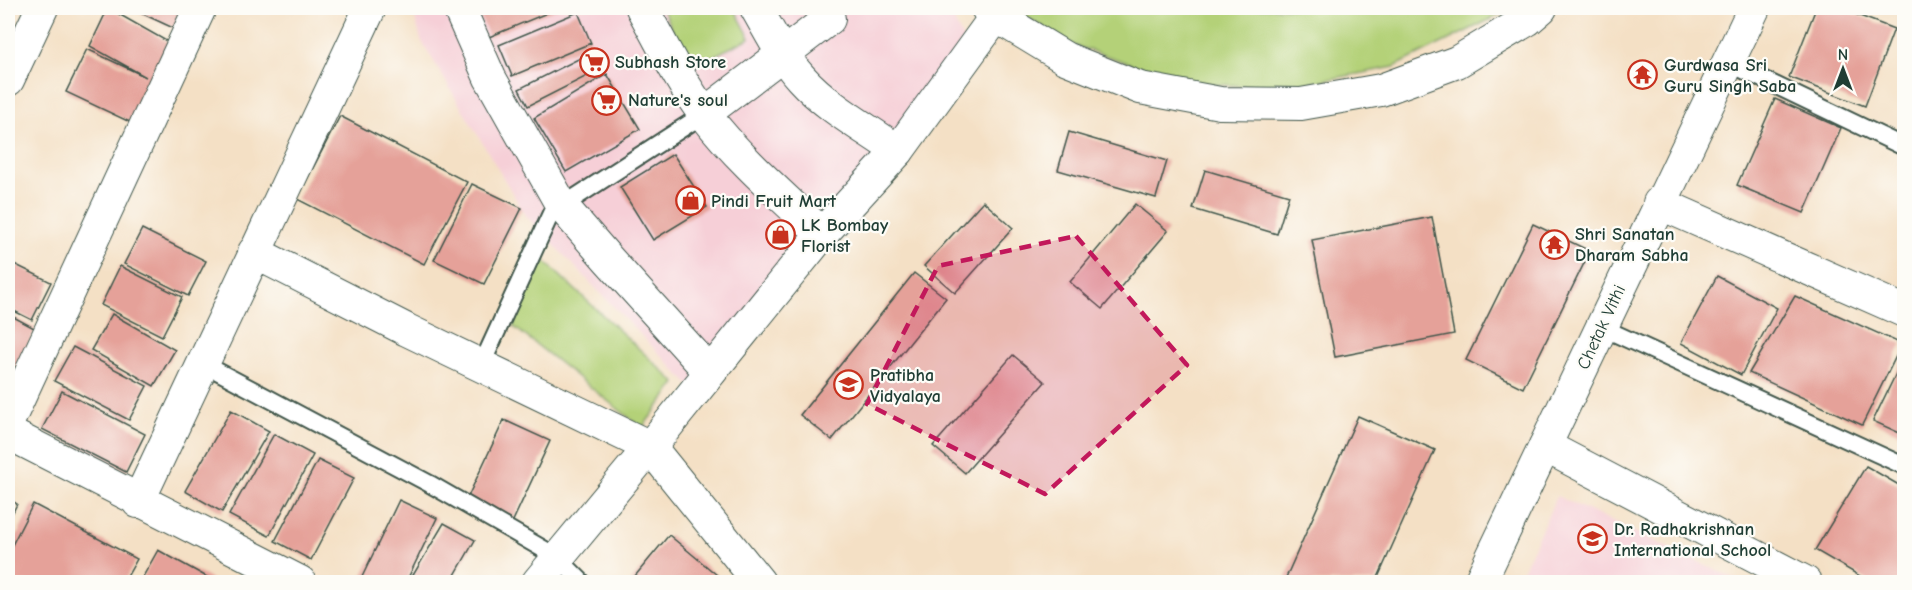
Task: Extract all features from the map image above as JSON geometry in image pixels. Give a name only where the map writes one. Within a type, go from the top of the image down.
[{"type":"street","points":[[8,80],[42,8]]},
{"type":"street","points":[[8,422],[200,8]]},
{"type":"street","points":[[138,502],[370,8]]},
{"type":"street","points":[[459,8],[490,78],[560,202],[710,372]]},
{"type":"street","points":[[642,8],[684,84],[704,114],[731,147],[822,234]]},
{"type":"street","points":[[756,8],[783,55],[802,79],[826,100],[898,151]]},
{"type":"street","points":[[537,582],[650,447],[822,234],[898,151],[992,12],[1065,58],[1140,88],[1220,103],[1301,104],[1381,90],[1457,62],[1527,20],[1541,8]]},
{"type":"street","name":"Chetak Vithi","points":[[1480,582],[1754,8]]},
{"type":"street","points":[[704,114],[829,19]]},
{"type":"street","points":[[1659,203],[1905,311]]},
{"type":"street","points":[[254,252],[481,366],[650,447],[759,582]]},
{"type":"street","points":[[8,433],[138,502],[300,582]]},
{"type":"street","points":[[1545,446],[1805,582]]},
{"type":"lane","points":[[1727,62],[1905,147]]},
{"type":"lane","points":[[481,366],[560,202],[704,114]]},
{"type":"lane","points":[[1601,327],[1905,466]]},
{"type":"lane","points":[[204,364],[430,484],[557,557],[582,582]]},
{"type":"highlighted area","points":[[1076,236],[1187,365],[1045,494],[867,404],[938,266]]},
{"type":"shaded area","points":[[412,8],[948,8],[971,56],[695,391],[526,216],[421,40]]},
{"type":"shaded area","name":"Dr. Radhakrishnan International School","points":[[1557,496],[1742,582],[1517,582]]},
{"type":"green space","points":[[662,8],[734,8],[750,38],[691,67]]},
{"type":"green space","points":[[1031,8],[1507,8],[1497,16],[1394,67],[1283,88],[1190,83],[1073,45],[1025,16]]},
{"type":"green space","points":[[542,259],[676,383],[642,428],[513,326]]},
{"type":"building","points":[[108,8],[170,43],[134,124],[66,92],[87,49],[146,77],[90,46]]},
{"type":"building","points":[[130,8],[197,8],[184,33]]},
{"type":"building","points":[[486,8],[559,8],[489,37],[478,11]]},
{"type":"building","points":[[1816,8],[1839,8],[1894,29],[1865,106],[1789,77]]},
{"type":"building","points":[[578,12],[591,43],[512,76],[499,45]]},
{"type":"building","points":[[594,51],[603,68],[528,106],[519,89]]},
{"type":"building","points":[[607,74],[640,129],[566,172],[534,118]]},
{"type":"building","points":[[1775,99],[1841,128],[1804,213],[1737,185]]},
{"type":"building","points":[[340,116],[467,182],[424,264],[297,199]]},
{"type":"building","points":[[1069,132],[1167,161],[1156,198],[1058,170]]},
{"type":"building","points":[[673,154],[707,207],[653,240],[620,187]]},
{"type":"building","points":[[1205,170],[1289,195],[1277,234],[1193,209]]},
{"type":"building","points":[[472,184],[522,208],[484,284],[434,260]]},
{"type":"building","points":[[983,201],[1013,228],[955,293],[924,266]]},
{"type":"building","points":[[1135,204],[1168,231],[1102,309],[1070,282]]},
{"type":"building","points":[[1432,217],[1454,334],[1335,357],[1312,240]]},
{"type":"building","points":[[1533,224],[1590,251],[1523,388],[1466,360]]},
{"type":"building","points":[[142,229],[206,261],[188,296],[124,264]]},
{"type":"building","points":[[8,261],[51,282],[32,320],[8,308]]},
{"type":"building","points":[[120,266],[182,297],[162,336],[101,305]]},
{"type":"building","points":[[914,273],[946,298],[832,440],[800,415]]},
{"type":"building","points":[[1717,276],[1777,308],[1741,375],[1681,343]]},
{"type":"building","points":[[1795,296],[1902,344],[1862,425],[1749,373]]},
{"type":"building","points":[[8,314],[36,329],[16,369],[8,364]]},
{"type":"building","points":[[112,314],[175,350],[154,386],[91,350]]},
{"type":"building","points":[[73,347],[147,386],[129,420],[54,381]]},
{"type":"building","points":[[1013,355],[1045,382],[965,473],[933,446]]},
{"type":"building","points":[[1904,357],[1904,435],[1873,421]]},
{"type":"building","points":[[62,391],[145,434],[126,472],[42,429]]},
{"type":"building","points":[[231,410],[269,431],[222,512],[185,491]]},
{"type":"building","points":[[1358,416],[1435,450],[1376,582],[1284,582]]},
{"type":"building","points":[[504,420],[550,441],[512,523],[466,501]]},
{"type":"building","points":[[274,434],[313,455],[269,536],[229,515]]},
{"type":"building","points":[[318,460],[354,478],[311,560],[275,541]]},
{"type":"building","points":[[1866,466],[1904,488],[1904,582],[1870,582],[1815,550]]},
{"type":"building","points":[[8,498],[17,504],[8,522]]},
{"type":"building","points":[[399,500],[437,518],[406,582],[368,582],[361,579]]},
{"type":"building","points":[[33,504],[137,559],[124,582],[8,582],[8,553]]},
{"type":"building","points":[[444,523],[475,540],[451,582],[409,582]]},
{"type":"building","points":[[669,535],[723,580],[721,582],[630,582]]},
{"type":"building","points":[[158,550],[216,582],[140,582]]},
{"type":"place","name":"Subhash Store","points":[[594,62]]},
{"type":"place","name":"Gurdwasa Sri Guru Singh Saba","points":[[1643,75]]},
{"type":"place","name":"Nature's soul","points":[[607,100]]},
{"type":"place","name":"Pindi Fruit Mart","points":[[690,201]]},
{"type":"place","name":"LK Bombay Florist","points":[[780,235]]},
{"type":"place","name":"Shri Sanatan Dharam Sabha","points":[[1554,244]]},
{"type":"place","name":"Pratibha Vidyalaya","points":[[849,385]]},
{"type":"place","name":"Dr. Radhakrishnan International School","points":[[1593,539]]}]
